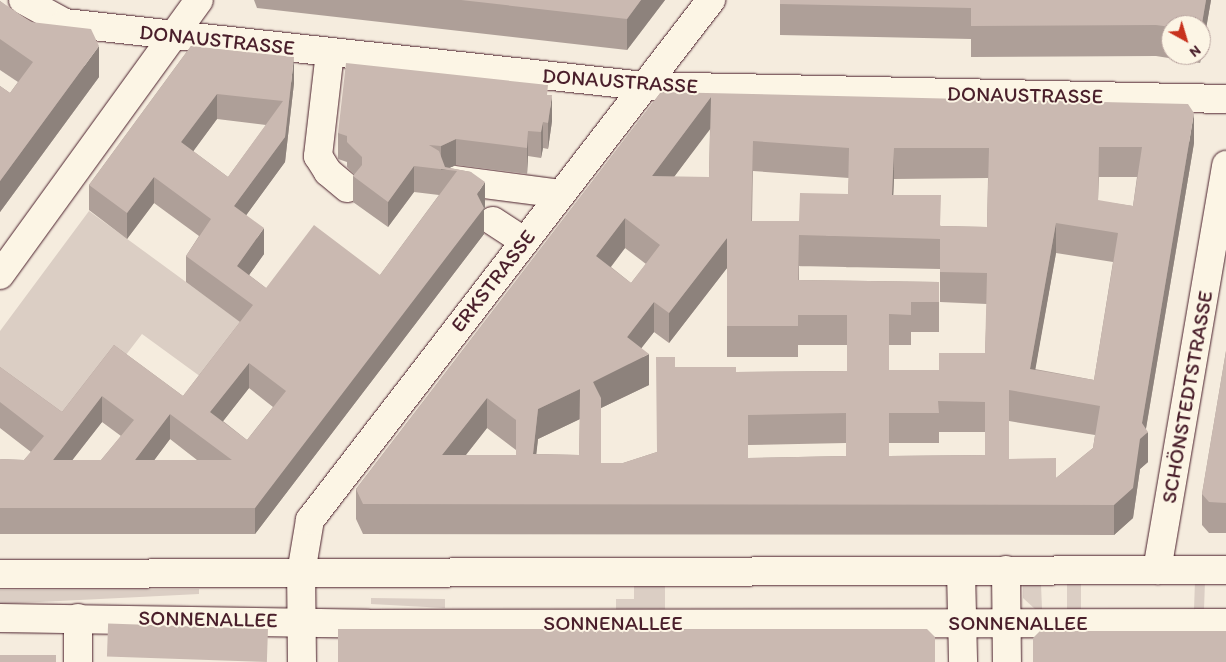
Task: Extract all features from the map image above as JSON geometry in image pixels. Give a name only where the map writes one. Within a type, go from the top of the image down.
[{"type":"street","name":"DONAUSTRASSE","points":[[23,0],[65,23],[644,86],[1226,99]]},
{"type":"street","points":[[0,274],[199,0]]},
{"type":"street","name":"ERKSTRASSE","points":[[302,662],[301,573],[310,520],[711,0]]},
{"type":"street","points":[[330,52],[318,156],[328,172],[347,188]]},
{"type":"street","name":"SCHÖNSTEDTSTRASSE","points":[[1157,570],[1226,166]]},
{"type":"street","points":[[454,180],[560,194]]},
{"type":"street","points":[[493,221],[524,241]]},
{"type":"street","points":[[961,570],[963,662]]},
{"type":"street","points":[[1006,570],[1006,662]]},
{"type":"street","name":"SONNENALLEE","points":[[0,574],[1226,570]]},
{"type":"street","name":"SONNENALLEE","points":[[0,618],[302,621],[1226,623]]},
{"type":"street","points":[[78,618],[78,662]]},
{"type":"shaded area","points":[[89,211],[253,331],[212,385],[142,334],[62,438],[0,392],[0,331]]},
{"type":"shaded area","points":[[1195,581],[1205,581],[1204,611],[1194,611]]},
{"type":"shaded area","points":[[634,582],[665,582],[665,611],[616,611],[616,599],[634,599]]},
{"type":"shaded area","points":[[1041,584],[1042,609],[1035,609],[1023,598],[1023,585]]},
{"type":"shaded area","points":[[1067,584],[1081,584],[1081,609],[1067,609]]},
{"type":"shaded area","points":[[199,589],[199,594],[0,604],[0,590]]},
{"type":"shaded area","points":[[371,598],[445,599],[445,608],[371,604]]},
{"type":"building","points":[[461,0],[641,0],[627,19]]},
{"type":"building","points":[[780,0],[1206,0],[1203,15],[1161,15],[1161,26],[971,26],[971,8],[780,4]]},
{"type":"building","points":[[0,1],[31,22],[91,29],[99,46],[0,181],[0,86],[10,93],[33,62],[0,39]]},
{"type":"building","points":[[191,46],[294,57],[285,137],[234,206],[264,228],[237,266],[266,288],[314,225],[380,275],[457,171],[414,166],[388,202],[353,176],[362,165],[362,157],[347,142],[347,136],[338,133],[346,63],[548,85],[547,95],[552,95],[548,123],[543,122],[541,132],[528,131],[527,148],[456,139],[441,146],[429,145],[439,151],[445,167],[471,172],[485,182],[477,194],[484,208],[255,508],[0,508],[0,459],[24,460],[44,436],[0,402],[0,367],[62,412],[114,345],[183,396],[253,305],[186,256],[211,219],[154,177],[127,213],[89,185]],"holes":[[[217,94],[283,101],[228,177],[181,142]],[[249,363],[286,391],[247,440],[210,412]],[[102,396],[134,420],[101,460],[53,460]],[[170,414],[232,460],[135,460]]]},
{"type":"building","points":[[661,92],[1188,104],[1194,113],[1142,423],[1148,432],[1140,439],[1133,488],[1114,505],[363,504],[356,489]],"holes":[[[711,97],[709,177],[652,176]],[[753,141],[849,148],[848,194],[800,193],[799,221],[751,221]],[[1099,147],[1142,147],[1133,206],[1098,200]],[[894,148],[989,148],[987,227],[940,226],[941,195],[892,195]],[[625,218],[660,245],[631,283],[596,256]],[[1056,223],[1118,233],[1094,380],[1030,369]],[[799,235],[940,239],[940,272],[987,273],[985,353],[939,353],[939,370],[889,370],[889,314],[911,315],[911,302],[939,302],[939,282],[798,280]],[[727,238],[727,326],[798,326],[798,315],[847,315],[847,371],[736,372],[736,367],[675,367],[675,357],[656,357],[657,452],[623,463],[601,463],[601,398],[593,382],[649,354],[627,337],[654,302],[669,313]],[[580,389],[579,455],[533,454],[538,409]],[[1009,390],[1100,406],[1093,448],[1056,478],[1056,458],[1009,459]],[[487,398],[516,420],[516,455],[442,455]],[[938,401],[985,402],[985,455],[889,456],[889,413],[939,413]],[[846,413],[846,456],[748,458],[748,415]]]},
{"type":"building","points":[[1226,351],[1226,503],[1209,502],[1202,494]]},
{"type":"building","points":[[108,623],[268,629],[267,662],[107,656]]},
{"type":"building","points":[[338,629],[927,629],[935,637],[935,662],[338,662]]},
{"type":"building","points":[[1040,631],[1226,631],[1226,662],[1033,662],[1033,638]]},
{"type":"building","points":[[0,655],[56,655],[56,662],[0,662]]}]
